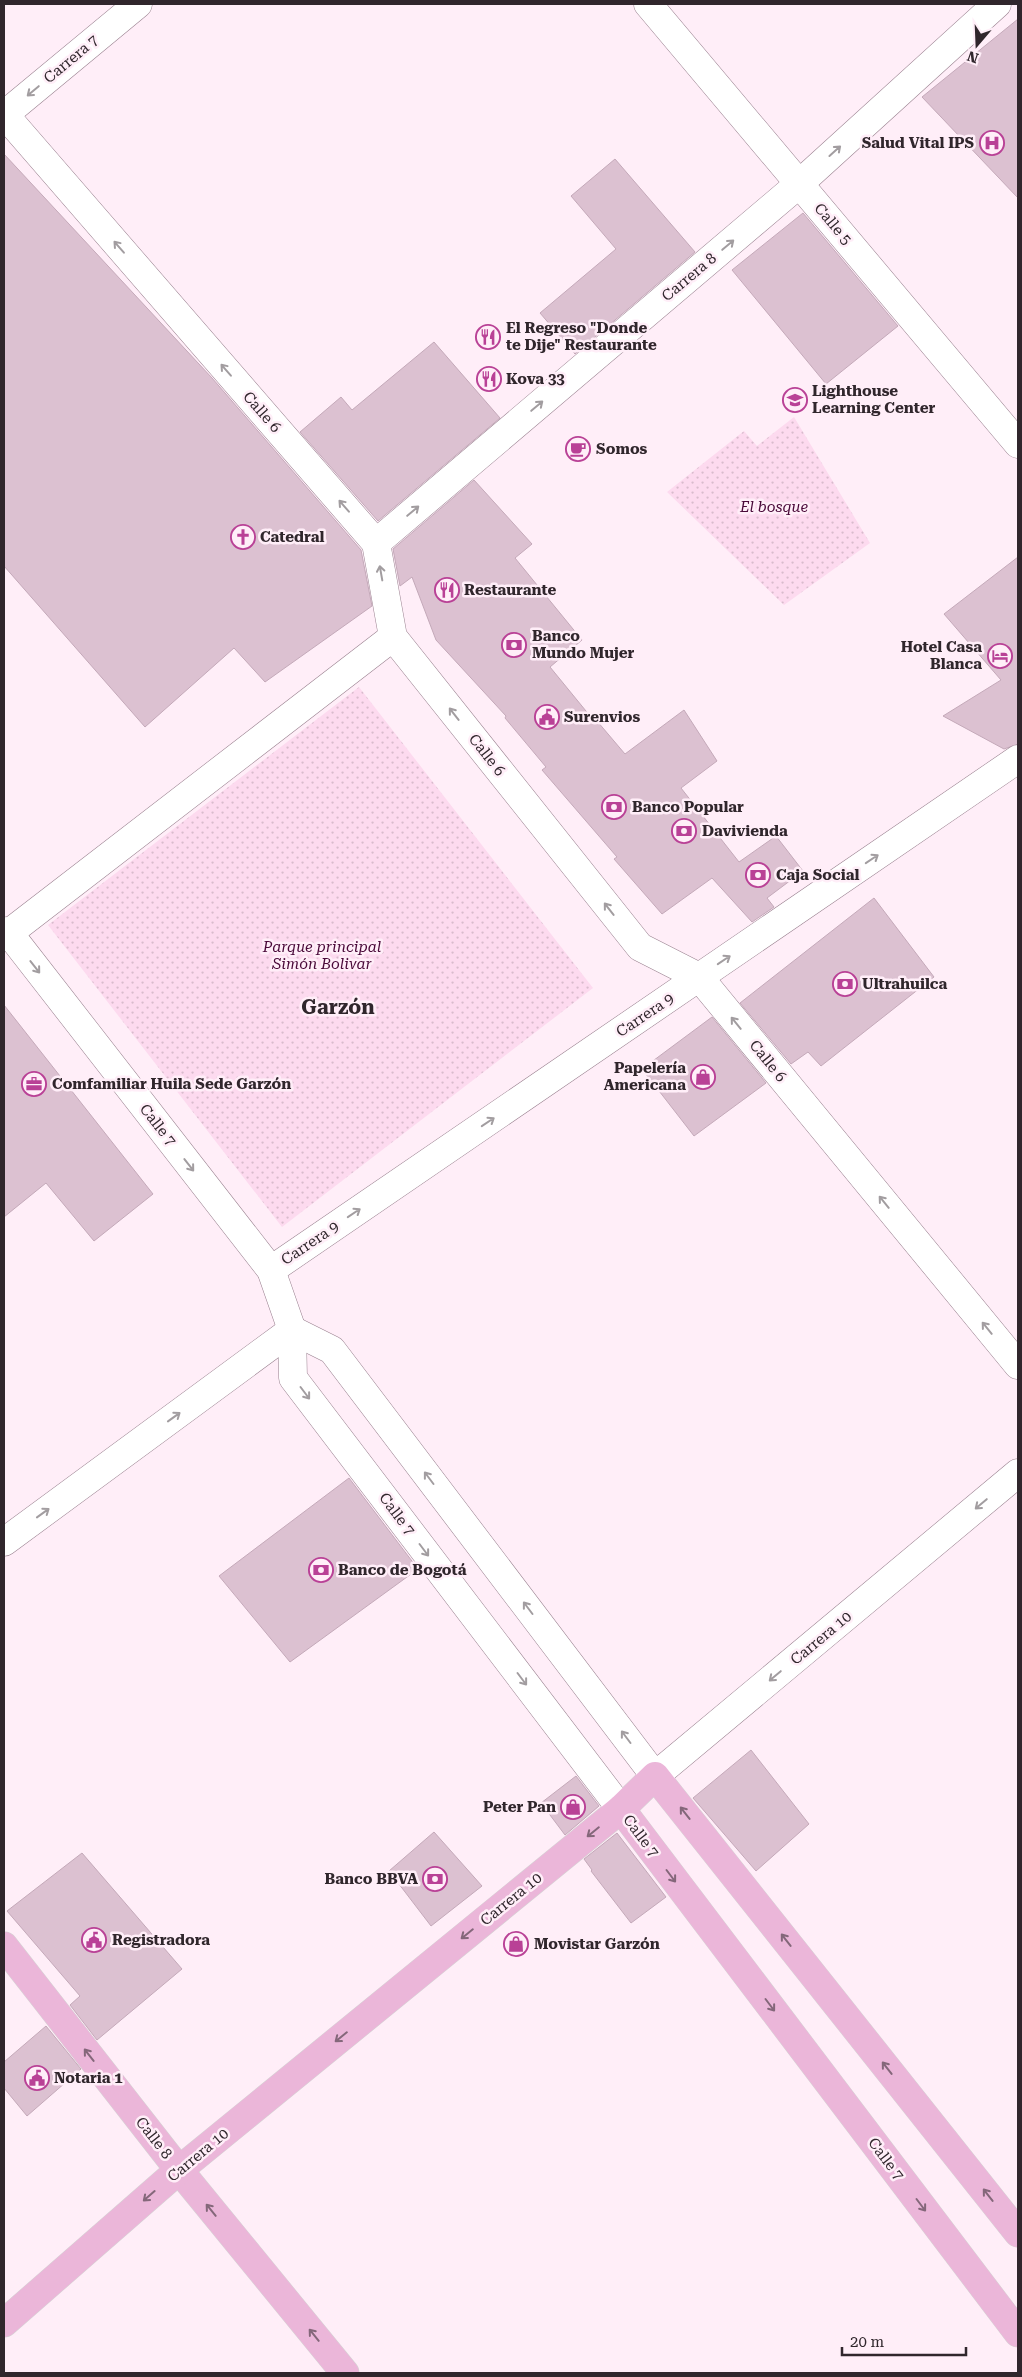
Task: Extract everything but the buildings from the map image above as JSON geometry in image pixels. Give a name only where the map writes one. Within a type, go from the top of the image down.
[{"type":"main road","name":"Carrera 10","points":[[4,2323],[179,2170],[621,1809],[655,1776]]},
{"type":"main road","points":[[655,1776],[1018,2233]]},
{"type":"main road","name":"Calle 7","points":[[621,1809],[1018,2333]]},
{"type":"main road","name":"Calle 8","points":[[4,1946],[179,2170],[345,2373]]},
{"type":"street","name":"Carrera 7","points":[[4,114],[138,4]]},
{"type":"street","name":"Calle 5","points":[[648,4],[1018,444]]},
{"type":"street","name":"Carrera 8","points":[[376,543],[799,184],[997,4]]},
{"type":"street","name":"Calle 6","points":[[4,114],[376,543],[392,637],[640,948],[699,977],[1018,1365]]},
{"type":"street","points":[[6,932],[392,637]]},
{"type":"street","name":"Carrera 9","points":[[271,1270],[1018,759]]},
{"type":"street","name":"Calle 7","points":[[6,932],[271,1270],[292,1330],[293,1378],[621,1809]]},
{"type":"street","points":[[4,1542],[292,1330],[332,1350],[655,1776]]},
{"type":"street","name":"Carrera 10","points":[[655,1776],[1018,1473]]},
{"type":"green space","name":"El bosque","points":[[794,417],[870,543],[784,605],[667,492],[744,431],[757,446]]},
{"type":"green space","name":"Parque principal Simón Bolivar","points":[[359,687],[593,988],[282,1227],[48,925]]},
{"type":"place","name":"Salud Vital IPS","points":[[992,143]]},
{"type":"place","name":"El Regreso \"Donde te Dije\" Restaurante","points":[[488,337]]},
{"type":"place","name":"Kova 33","points":[[489,379]]},
{"type":"place","name":"Lighthouse Learning Center","points":[[795,400]]},
{"type":"place","name":"Somos","points":[[578,449]]},
{"type":"place","name":"Catedral","points":[[243,537]]},
{"type":"place","name":"Restaurante","points":[[447,590]]},
{"type":"place","name":"Banco Mundo Mujer","points":[[514,645]]},
{"type":"place","name":"Hotel Casa Blanca","points":[[1000,656]]},
{"type":"place","name":"Surenvios","points":[[547,717]]},
{"type":"place","name":"Banco Popular","points":[[614,807]]},
{"type":"place","name":"Davivienda","points":[[684,831]]},
{"type":"place","name":"Caja Social","points":[[758,875]]},
{"type":"place","name":"Ultrahuilca","points":[[845,984]]},
{"type":"place","name":"Papelería Americana","points":[[703,1077]]},
{"type":"place","name":"Comfamiliar Huila Sede Garzón","points":[[34,1084]]},
{"type":"place","name":"Banco de Bogotá","points":[[321,1570]]},
{"type":"place","name":"Peter Pan","points":[[573,1807]]},
{"type":"place","name":"Banco BBVA","points":[[435,1879]]},
{"type":"place","name":"Registradora","points":[[94,1940]]},
{"type":"place","name":"Movistar Garzón","points":[[516,1944]]},
{"type":"place","name":"Notaria 1","points":[[37,2078]]},
{"type":"district","name":"Garzón","points":[[338,1007]]}]
